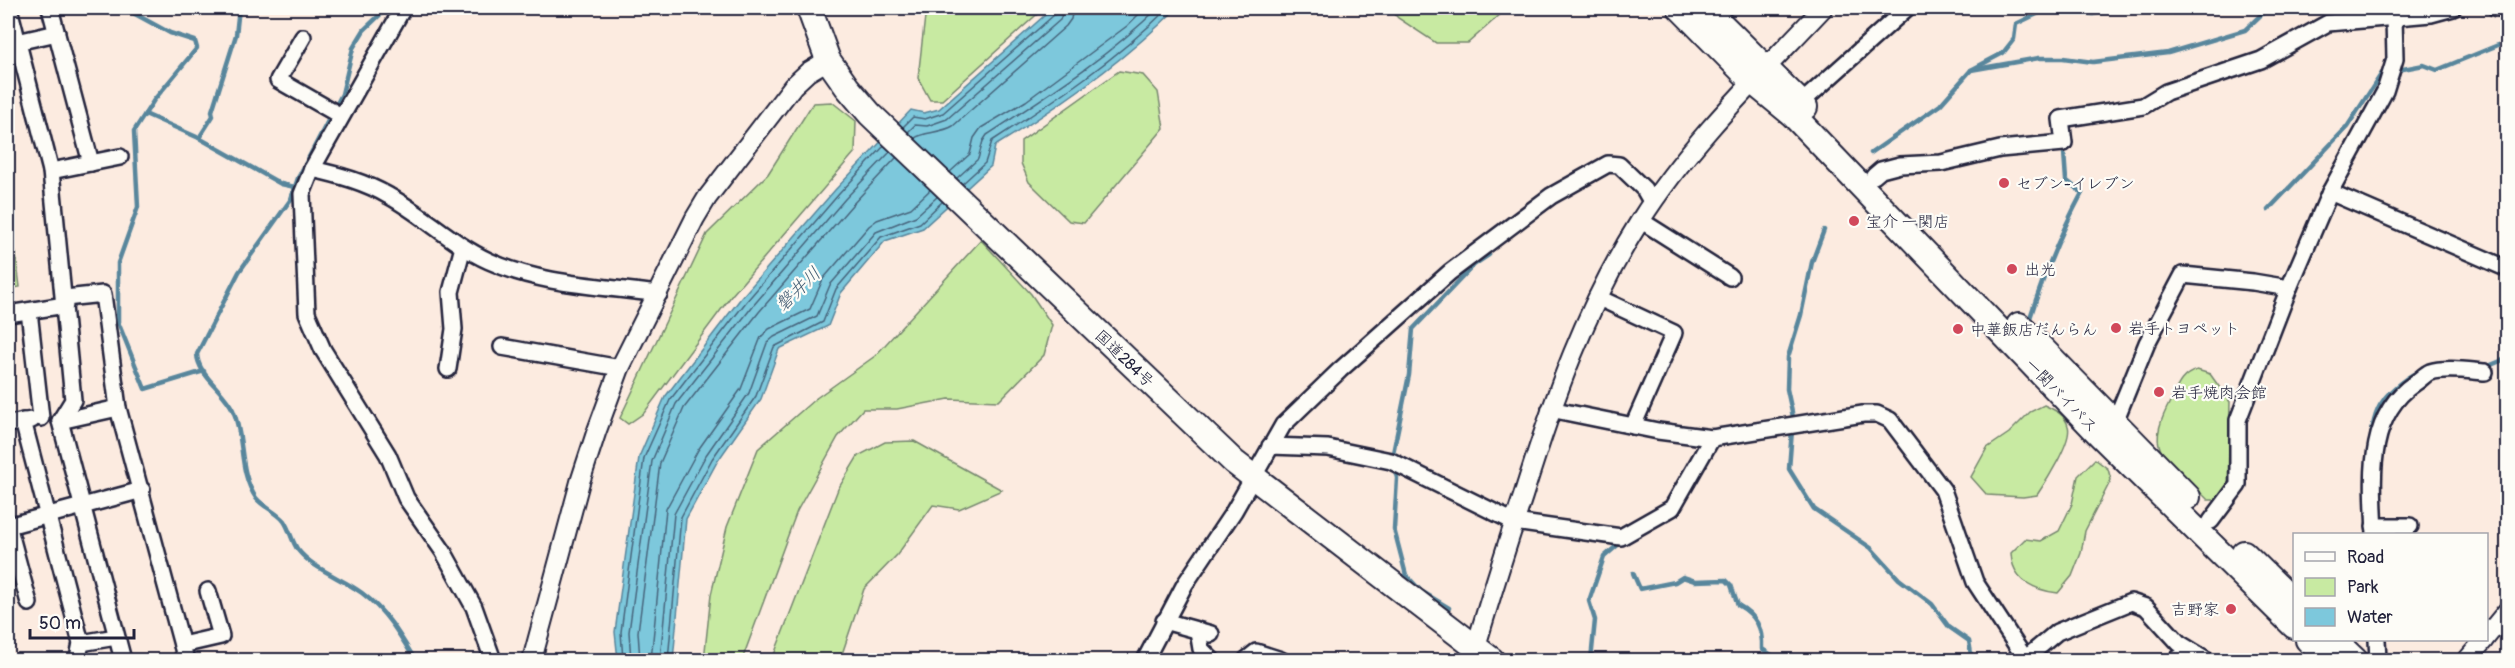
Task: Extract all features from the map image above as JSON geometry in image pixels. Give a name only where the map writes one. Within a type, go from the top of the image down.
[{"type":"highway","name":"国道284号","points":[[809,8],[828,60],[846,87],[870,114],[1234,462],[1480,656]]},
{"type":"highway","name":"一関バイパス","points":[[1680,8],[1717,32],[1760,76],[1793,115],[2100,435],[2293,624]]},
{"type":"highway","name":"一関バイパス","points":[[1705,8],[1717,32]]},
{"type":"highway","name":"一関バイパス","points":[[1760,76],[1801,103],[2211,521],[2293,600]]},
{"type":"highway","points":[[2310,641],[2330,660]]},
{"type":"highway","points":[[2336,641],[2355,660]]},
{"type":"street","points":[[9,8],[12,43],[51,171],[73,400],[62,418],[82,506],[123,660]]},
{"type":"street","points":[[50,8],[91,163]]},
{"type":"street","points":[[403,8],[312,169],[302,194],[307,313],[323,350],[388,455],[406,498],[443,551],[474,607],[493,660]]},
{"type":"street","points":[[1480,656],[1483,615],[1550,409],[1597,297],[1640,220],[1700,140],[1823,8]]},
{"type":"street","points":[[1801,103],[1906,8]]},
{"type":"street","points":[[1874,176],[1881,170],[1900,165],[1941,163],[2000,149],[2064,143],[2061,119],[2143,106],[2166,92],[2261,60],[2328,22],[2392,12],[2431,14],[2453,8]]},
{"type":"street","points":[[2496,8],[2502,8]]},
{"type":"street","points":[[2211,521],[2238,485],[2238,420],[2289,288],[2330,192],[2385,91],[2395,59],[2392,12]]},
{"type":"street","points":[[12,43],[57,33]]},
{"type":"street","points":[[303,37],[278,80],[341,116]]},
{"type":"street","points":[[532,660],[580,482],[620,368],[707,198],[793,86],[808,72],[828,60]]},
{"type":"street","points":[[51,171],[120,157]]},
{"type":"street","points":[[1145,660],[1185,584],[1234,511],[1283,425],[1340,370],[1450,272],[1551,196],[1608,164],[1619,165],[1644,189],[1652,203]]},
{"type":"street","points":[[312,169],[346,177],[390,196],[463,247],[489,261],[528,276],[659,294]]},
{"type":"street","points":[[2330,192],[2508,269]]},
{"type":"street","points":[[1640,220],[1730,277]]},
{"type":"street","points":[[448,369],[454,330],[451,292],[463,247]]},
{"type":"street","points":[[2115,424],[2147,344],[2183,275],[2289,288]]},
{"type":"street","points":[[8,314],[103,294],[118,408],[142,490],[186,660]]},
{"type":"street","points":[[1597,297],[1674,333],[1634,426]]},
{"type":"street","points":[[29,311],[41,418]]},
{"type":"street","points":[[502,347],[620,368]]},
{"type":"street","points":[[2410,526],[2374,530],[2373,476],[2381,422],[2400,393],[2430,372],[2485,372]]},
{"type":"street","points":[[8,424],[41,418],[62,418],[118,408]]},
{"type":"street","points":[[1550,409],[1634,426],[1712,438],[1863,414],[1877,414],[1890,420],[1943,490],[1976,582],[2026,659],[2057,632],[2131,602],[2146,607],[2179,643],[2207,660]]},
{"type":"street","points":[[23,421],[81,643],[80,660]]},
{"type":"street","points":[[1270,446],[1328,448],[1391,461],[1514,522],[1621,537],[1672,508],[1712,438]]},
{"type":"street","points":[[29,603],[8,525],[142,490]]},
{"type":"street","points":[[182,645],[221,636],[208,591]]},
{"type":"street","points":[[2488,634],[2508,610]]},
{"type":"street","points":[[1164,621],[1204,632],[1201,649],[1212,660]]},
{"type":"street","points":[[81,643],[116,637]]},
{"type":"street","points":[[2377,641],[2378,660]]},
{"type":"street","points":[[2467,660],[2483,641]]},
{"type":"street","points":[[2176,660],[2189,651]]},
{"type":"street","points":[[1246,660],[1256,652],[1281,660]]},
{"type":"green space","points":[[926,8],[1044,8],[942,100],[930,100],[918,78]]},
{"type":"green space","points":[[1389,8],[1505,8],[1468,43],[1436,43],[1398,18]]},
{"type":"green space","points":[[1119,71],[1143,75],[1158,92],[1164,128],[1084,223],[1069,221],[1029,182],[1021,163],[1021,141]]},
{"type":"green space","points":[[832,102],[856,121],[855,152],[732,295],[644,413],[628,424],[620,418],[707,234],[768,174],[813,103]]},
{"type":"green space","points":[[8,216],[11,216],[20,287],[8,289]]},
{"type":"green space","points":[[981,240],[1031,294],[1052,325],[1044,355],[999,401],[949,399],[897,409],[863,409],[838,437],[797,511],[742,660],[704,660],[711,595],[727,527],[758,449],[815,399],[875,356]]},
{"type":"green space","points":[[2197,370],[2210,374],[2230,402],[2228,483],[2217,500],[2208,500],[2180,474],[2166,459],[2158,439],[2164,413],[2177,387],[2185,377]]},
{"type":"green space","points":[[2044,405],[2062,415],[2068,426],[2067,441],[2063,451],[2046,481],[2037,495],[2023,497],[1987,495],[1971,477],[1987,448],[2009,433],[2030,412]]},
{"type":"green space","points":[[914,441],[1002,490],[959,509],[933,505],[897,555],[864,589],[840,660],[772,660],[838,489],[858,456],[885,442]]},
{"type":"green space","points":[[2095,459],[2108,469],[2111,480],[2085,531],[2081,553],[2072,576],[2058,593],[2033,586],[2020,577],[2015,570],[2011,553],[2025,539],[2041,541],[2059,531],[2072,504],[2078,476]]},
{"type":"water","name":"磐井川","points":[[1053,8],[1177,8],[1113,65],[995,146],[991,166],[923,228],[885,241],[841,293],[828,326],[779,349],[761,399],[717,462],[686,519],[673,660],[618,660],[615,632],[639,457],[665,397],[741,298],[835,190],[911,110],[924,113],[939,109]]},
{"type":"waterway","points":[[124,8],[170,33],[195,41],[197,48],[154,100],[134,131],[138,207],[118,263],[118,322],[145,389],[204,371]]},
{"type":"waterway","points":[[199,138],[213,116],[212,111],[236,35],[239,8]]},
{"type":"waterway","points":[[387,8],[364,30],[353,48],[342,94],[298,178],[291,199],[239,272],[197,354],[198,362],[206,376],[233,410],[237,421],[246,477],[256,498],[284,521],[296,547],[305,557],[371,600],[398,633],[415,660]]},
{"type":"waterway","points":[[1871,153],[1940,105],[1971,70],[2003,53],[2014,39],[2016,24],[2041,12],[2061,9],[2093,14],[2128,8]]},
{"type":"waterway","points":[[1971,70],[2039,58],[2093,62],[2168,53],[2245,30],[2266,10],[2302,12],[2314,8]]},
{"type":"waterway","points":[[2268,210],[2347,127],[2382,73],[2424,65],[2437,70],[2508,41]]},
{"type":"waterway","points":[[145,114],[199,138],[281,184],[295,187]]},
{"type":"waterway","points":[[2030,318],[2053,254],[2082,193],[2066,180],[2064,152]]},
{"type":"waterway","points":[[1824,230],[1812,262],[1801,315],[1788,357],[1787,389],[1793,417],[1789,469],[1814,509],[1871,548],[1899,579],[1932,604],[1949,627],[1969,641],[1972,660]]},
{"type":"waterway","points":[[1392,458],[1409,375],[1413,329],[1474,265],[1489,255]]},
{"type":"waterway","points":[[2486,367],[2508,358]]},
{"type":"waterway","points":[[2371,443],[2374,421],[2383,401],[2400,383],[2421,371]]},
{"type":"waterway","points":[[1394,466],[1397,478],[1394,529],[1406,575],[1421,591],[1449,608]]},
{"type":"waterway","points":[[1591,660],[1595,620],[1589,601],[1604,557],[1620,543]]},
{"type":"waterway","points":[[1633,573],[1640,589],[1675,582],[1683,577],[1695,581],[1726,580],[1731,585],[1738,605],[1754,618],[1760,628],[1762,649],[1779,660]]},
{"type":"place","name":"セブン-イレブン","points":[[2004,183]]},
{"type":"place","name":"宝介 一関店","points":[[1854,221]]},
{"type":"place","name":"出光","points":[[2012,269]]},
{"type":"place","name":"岩手トヨペット","points":[[2116,328]]},
{"type":"place","name":"中華飯店だんらん","points":[[1958,329]]},
{"type":"place","name":"岩手焼肉会館","points":[[2159,392]]},
{"type":"place","name":"吉野家","points":[[2231,609]]}]
